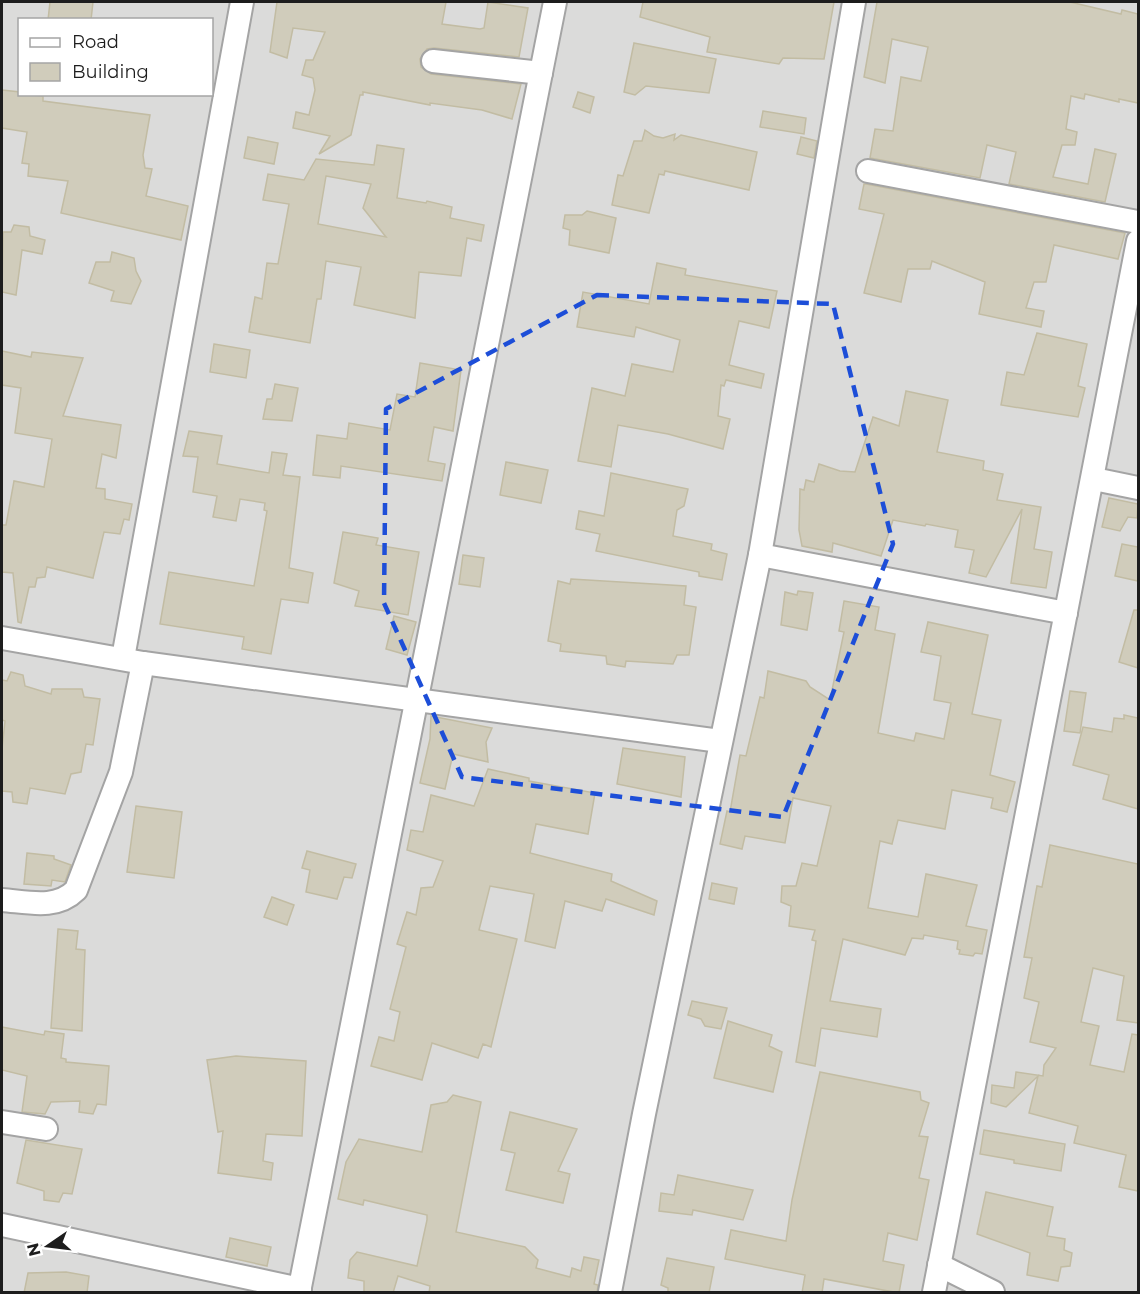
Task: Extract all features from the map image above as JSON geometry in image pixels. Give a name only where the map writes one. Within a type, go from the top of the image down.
[{"type":"street","points":[[2,900],[51,904],[66,900],[76,890],[121,772],[133,660],[242,2]]},
{"type":"street","points":[[2,1225],[299,1291],[555,2]]},
{"type":"street","points":[[610,1293],[720,741],[760,555],[854,2]]},
{"type":"street","points":[[433,61],[541,73]]},
{"type":"street","points":[[868,171],[1138,222]]},
{"type":"street","points":[[934,1293],[1094,479],[1138,241]]},
{"type":"street","points":[[1094,479],[1138,488]]},
{"type":"street","points":[[760,555],[1066,613]]},
{"type":"street","points":[[2,638],[133,660],[720,741]]},
{"type":"street","points":[[2,1122],[46,1129]]},
{"type":"street","points":[[939,1265],[993,1293]]},
{"type":"highlighted area","points":[[597,295],[833,304],[893,544],[783,817],[462,777],[384,603],[386,409]]},
{"type":"shaded area","points":[[2,2],[1138,2],[1138,1292],[2,1292]]},
{"type":"building","points":[[50,2],[93,2],[91,18],[48,18]]},
{"type":"building","points":[[277,2],[446,2],[442,24],[480,29],[484,28],[488,2],[528,8],[519,57],[434,48],[427,49],[420,59],[421,67],[431,74],[521,84],[512,119],[482,110],[430,103],[430,105],[363,92],[363,95],[360,95],[351,135],[319,154],[330,136],[293,128],[296,112],[309,115],[315,90],[313,78],[302,75],[306,60],[313,60],[325,32],[293,28],[287,58],[270,52]]},
{"type":"building","points":[[643,2],[834,2],[824,59],[783,58],[779,64],[707,52],[710,37],[640,17]]},
{"type":"building","points":[[877,2],[1070,2],[1121,14],[1122,10],[1138,14],[1138,103],[1119,99],[1119,102],[1085,94],[1084,99],[1071,96],[1066,129],[1077,132],[1075,145],[1062,145],[1053,177],[1088,184],[1095,149],[1116,154],[1105,202],[1009,184],[1016,152],[987,145],[980,178],[870,158],[875,129],[893,131],[901,77],[921,81],[928,47],[892,39],[885,83],[864,77]]},
{"type":"building","points":[[634,43],[716,59],[709,93],[646,86],[635,95],[624,92]]},
{"type":"building","points":[[2,90],[18,92],[18,96],[43,96],[43,101],[150,115],[143,155],[145,168],[152,169],[146,196],[188,206],[181,240],[61,213],[68,181],[28,176],[29,164],[22,163],[27,132],[2,128]]},
{"type":"building","points":[[578,92],[594,97],[590,113],[573,107]]},
{"type":"building","points":[[763,111],[806,118],[804,134],[760,127]]},
{"type":"building","points":[[645,130],[654,136],[663,138],[675,134],[674,140],[681,135],[757,152],[749,190],[665,171],[664,175],[659,174],[649,213],[612,205],[618,175],[623,176],[634,141],[642,141]]},
{"type":"building","points":[[248,137],[278,143],[274,164],[244,158]]},
{"type":"building","points":[[801,137],[817,141],[814,158],[797,154]]},
{"type":"building","points":[[377,145],[404,149],[397,198],[426,203],[427,201],[452,207],[450,218],[484,225],[481,241],[467,238],[461,276],[419,272],[415,318],[354,305],[361,267],[326,261],[321,299],[317,299],[310,343],[249,332],[255,297],[262,299],[267,263],[278,264],[289,204],[263,200],[268,174],[304,180],[316,159],[374,165]],"holes":[[[326,176],[371,184],[363,208],[386,237],[318,224]]]},
{"type":"building","points":[[864,184],[1125,233],[1118,259],[1054,245],[1046,282],[1034,282],[1026,308],[1044,311],[1041,327],[979,314],[985,282],[932,261],[930,269],[908,269],[901,302],[864,293],[884,214],[859,209]]},
{"type":"building","points":[[587,211],[616,218],[609,253],[569,245],[570,230],[563,228],[565,215],[582,215]]},
{"type":"building","points":[[14,225],[29,227],[30,236],[45,240],[42,254],[22,250],[16,295],[2,292],[3,232],[11,232]]},
{"type":"building","points":[[112,252],[134,258],[136,271],[141,281],[131,304],[111,301],[114,291],[89,283],[96,262],[110,262]]},
{"type":"building","points":[[657,263],[686,269],[685,275],[777,291],[769,328],[739,321],[729,365],[764,374],[761,388],[726,380],[724,386],[721,385],[718,416],[730,419],[723,449],[668,434],[618,425],[611,467],[578,461],[592,388],[625,396],[632,364],[673,372],[680,340],[636,327],[634,337],[577,327],[583,292],[649,304]]},
{"type":"building","points":[[1037,333],[1087,344],[1078,386],[1085,388],[1078,417],[1001,405],[1007,372],[1024,375]]},
{"type":"building","points":[[214,344],[250,350],[246,378],[210,372]]},
{"type":"building","points":[[2,351],[31,357],[32,352],[83,358],[63,416],[121,425],[116,458],[102,454],[96,488],[105,489],[105,499],[132,504],[129,520],[124,519],[120,534],[104,532],[93,578],[47,567],[45,577],[37,578],[35,587],[29,587],[21,623],[18,622],[13,573],[2,572],[2,525],[6,525],[14,481],[44,487],[52,439],[15,433],[21,388],[2,385]]},
{"type":"building","points":[[420,363],[461,370],[453,431],[434,427],[428,461],[445,464],[442,481],[341,466],[340,478],[313,475],[317,435],[347,439],[349,423],[390,430],[397,394],[415,397]]},
{"type":"building","points":[[275,384],[298,388],[292,421],[263,419],[267,399],[272,399]]},
{"type":"building","points":[[906,391],[948,400],[937,452],[984,461],[983,470],[1003,474],[997,500],[1041,507],[1034,549],[1052,552],[1046,588],[1011,583],[1022,509],[986,577],[969,573],[974,550],[955,547],[958,530],[926,524],[925,526],[893,520],[881,556],[833,543],[832,552],[802,546],[799,530],[800,489],[804,490],[806,480],[814,482],[819,464],[840,471],[855,472],[873,417],[899,426]]},
{"type":"building","points":[[189,431],[222,436],[217,464],[269,473],[272,452],[287,454],[283,475],[300,477],[289,568],[313,573],[308,603],[281,599],[271,654],[242,649],[244,637],[160,624],[169,572],[254,586],[267,511],[264,510],[265,503],[240,499],[236,521],[213,517],[217,496],[193,492],[198,457],[183,456]]},
{"type":"building","points":[[506,462],[548,470],[541,503],[500,495]]},
{"type":"building","points":[[611,473],[688,489],[684,506],[677,510],[673,536],[712,544],[711,550],[727,554],[722,580],[699,576],[699,572],[596,551],[600,534],[576,529],[579,511],[604,516]]},
{"type":"building","points":[[1109,498],[1138,504],[1137,518],[1128,517],[1120,531],[1102,527]]},
{"type":"building","points":[[343,532],[378,538],[376,545],[419,552],[408,615],[355,606],[359,591],[334,583]]},
{"type":"building","points":[[1122,544],[1138,547],[1138,581],[1115,576]]},
{"type":"building","points":[[463,555],[484,558],[480,587],[459,584]]},
{"type":"building","points":[[571,579],[686,586],[684,605],[696,607],[689,655],[677,655],[673,664],[626,661],[625,667],[607,664],[606,656],[560,651],[561,644],[548,641],[558,581],[570,584]]},
{"type":"building","points":[[798,591],[813,593],[807,630],[781,625],[785,592],[797,595]]},
{"type":"building","points":[[844,601],[879,607],[875,630],[895,634],[878,733],[914,741],[916,733],[944,739],[951,703],[934,700],[941,656],[921,652],[928,622],[988,635],[972,714],[1001,720],[990,775],[1015,782],[1007,812],[991,808],[993,798],[952,790],[945,829],[898,820],[892,844],[880,841],[868,908],[918,917],[926,874],[977,885],[966,926],[987,930],[982,954],[975,953],[973,956],[959,954],[958,941],[924,935],[923,939],[912,938],[905,955],[843,939],[830,1001],[881,1009],[877,1037],[821,1028],[815,1066],[796,1062],[816,941],[812,940],[815,930],[789,926],[791,906],[781,902],[782,886],[796,886],[802,863],[817,866],[831,806],[793,798],[785,843],[745,836],[742,849],[720,844],[727,811],[730,812],[740,755],[746,756],[760,697],[764,698],[768,671],[806,681],[810,687],[830,700],[844,632],[839,631]]},
{"type":"building","points":[[1134,610],[1138,610],[1138,668],[1119,662]]},
{"type":"building","points":[[394,616],[416,622],[407,655],[386,649]]},
{"type":"building","points":[[11,672],[23,675],[25,686],[51,694],[52,689],[82,689],[84,697],[100,699],[93,745],[86,744],[81,772],[71,774],[65,794],[30,788],[27,804],[13,802],[12,792],[2,791],[5,721],[2,720],[2,680],[7,681]]},
{"type":"building","points":[[1070,691],[1086,693],[1080,733],[1064,731]]},
{"type":"building","points":[[1124,715],[1138,718],[1138,809],[1103,799],[1109,775],[1073,765],[1083,727],[1112,732],[1114,718],[1124,719]]},
{"type":"building","points":[[431,716],[492,728],[486,742],[488,762],[453,754],[445,789],[420,783],[430,739]]},
{"type":"building","points":[[623,748],[685,757],[681,797],[617,784]]},
{"type":"building","points":[[488,769],[529,778],[529,781],[595,793],[588,834],[536,824],[530,853],[612,874],[611,881],[657,901],[654,915],[606,899],[602,911],[565,901],[555,948],[525,941],[534,894],[490,886],[479,930],[517,939],[491,1047],[483,1044],[478,1058],[432,1043],[422,1080],[371,1066],[379,1037],[394,1041],[400,1012],[390,1009],[406,947],[397,944],[407,912],[416,915],[421,888],[433,887],[443,861],[407,850],[411,830],[423,832],[431,795],[474,806]]},
{"type":"building","points":[[136,806],[182,812],[174,878],[127,872]]},
{"type":"building","points":[[1050,845],[1138,864],[1138,1023],[1117,1020],[1124,976],[1093,968],[1081,1022],[1099,1026],[1090,1065],[1124,1072],[1132,1034],[1138,1035],[1138,1191],[1119,1187],[1126,1155],[1074,1143],[1078,1126],[1029,1113],[1038,1076],[1006,1107],[991,1103],[992,1085],[1014,1088],[1016,1072],[1043,1076],[1044,1065],[1056,1048],[1030,1042],[1039,1002],[1024,998],[1032,958],[1024,957],[1037,886],[1042,887]]},
{"type":"building","points":[[307,851],[356,864],[352,878],[344,877],[337,899],[306,892],[310,870],[302,868]]},
{"type":"building","points":[[27,853],[54,856],[54,859],[71,865],[65,882],[52,880],[51,886],[24,884]]},
{"type":"building","points":[[712,883],[737,888],[734,904],[709,899]]},
{"type":"building","points":[[272,897],[294,905],[287,925],[264,917]]},
{"type":"building","points":[[58,929],[78,931],[76,949],[85,950],[82,1031],[51,1028]]},
{"type":"building","points":[[692,1001],[727,1008],[721,1029],[705,1026],[701,1019],[688,1015]]},
{"type":"building","points":[[728,1021],[772,1035],[769,1046],[782,1052],[773,1092],[714,1078]]},
{"type":"building","points":[[2,1027],[44,1035],[45,1031],[64,1034],[61,1058],[66,1059],[66,1062],[109,1066],[106,1105],[97,1104],[93,1114],[79,1112],[80,1101],[51,1102],[45,1114],[22,1112],[27,1076],[2,1070]]},
{"type":"building","points":[[236,1056],[306,1061],[302,1136],[266,1134],[263,1161],[273,1163],[271,1180],[218,1173],[223,1131],[218,1132],[207,1060]]},
{"type":"building","points":[[820,1072],[920,1092],[921,1100],[929,1103],[919,1136],[928,1137],[919,1178],[929,1180],[917,1240],[888,1233],[883,1261],[904,1265],[899,1293],[824,1279],[822,1293],[802,1293],[805,1275],[725,1259],[731,1230],[786,1241],[792,1200]]},
{"type":"building","points":[[453,1095],[481,1102],[456,1232],[525,1247],[538,1260],[536,1268],[570,1277],[572,1268],[581,1271],[584,1257],[599,1260],[594,1284],[598,1285],[597,1293],[429,1293],[430,1286],[398,1276],[393,1293],[364,1293],[364,1281],[348,1278],[350,1260],[357,1252],[417,1266],[427,1220],[427,1215],[364,1200],[363,1205],[338,1199],[346,1162],[359,1139],[422,1152],[431,1105],[447,1102]]},
{"type":"building","points":[[510,1112],[577,1129],[558,1171],[570,1174],[563,1203],[506,1190],[515,1153],[501,1150]]},
{"type":"building","points":[[984,1130],[1065,1144],[1061,1171],[1014,1163],[1014,1160],[980,1154]]},
{"type":"building","points":[[26,1140],[82,1149],[72,1194],[63,1193],[59,1202],[44,1200],[44,1191],[17,1183]]},
{"type":"building","points":[[678,1175],[753,1190],[743,1220],[693,1210],[692,1215],[659,1211],[661,1193],[674,1195]]},
{"type":"building","points":[[986,1192],[1053,1207],[1047,1236],[1065,1239],[1064,1250],[1072,1253],[1070,1266],[1061,1267],[1058,1281],[1027,1275],[1030,1253],[977,1234]]},
{"type":"building","points":[[230,1238],[271,1247],[267,1266],[226,1257]]},
{"type":"building","points":[[667,1258],[714,1267],[709,1293],[668,1293],[668,1288],[661,1285]]},
{"type":"building","points":[[66,1272],[89,1276],[87,1293],[24,1293],[28,1273]]}]
